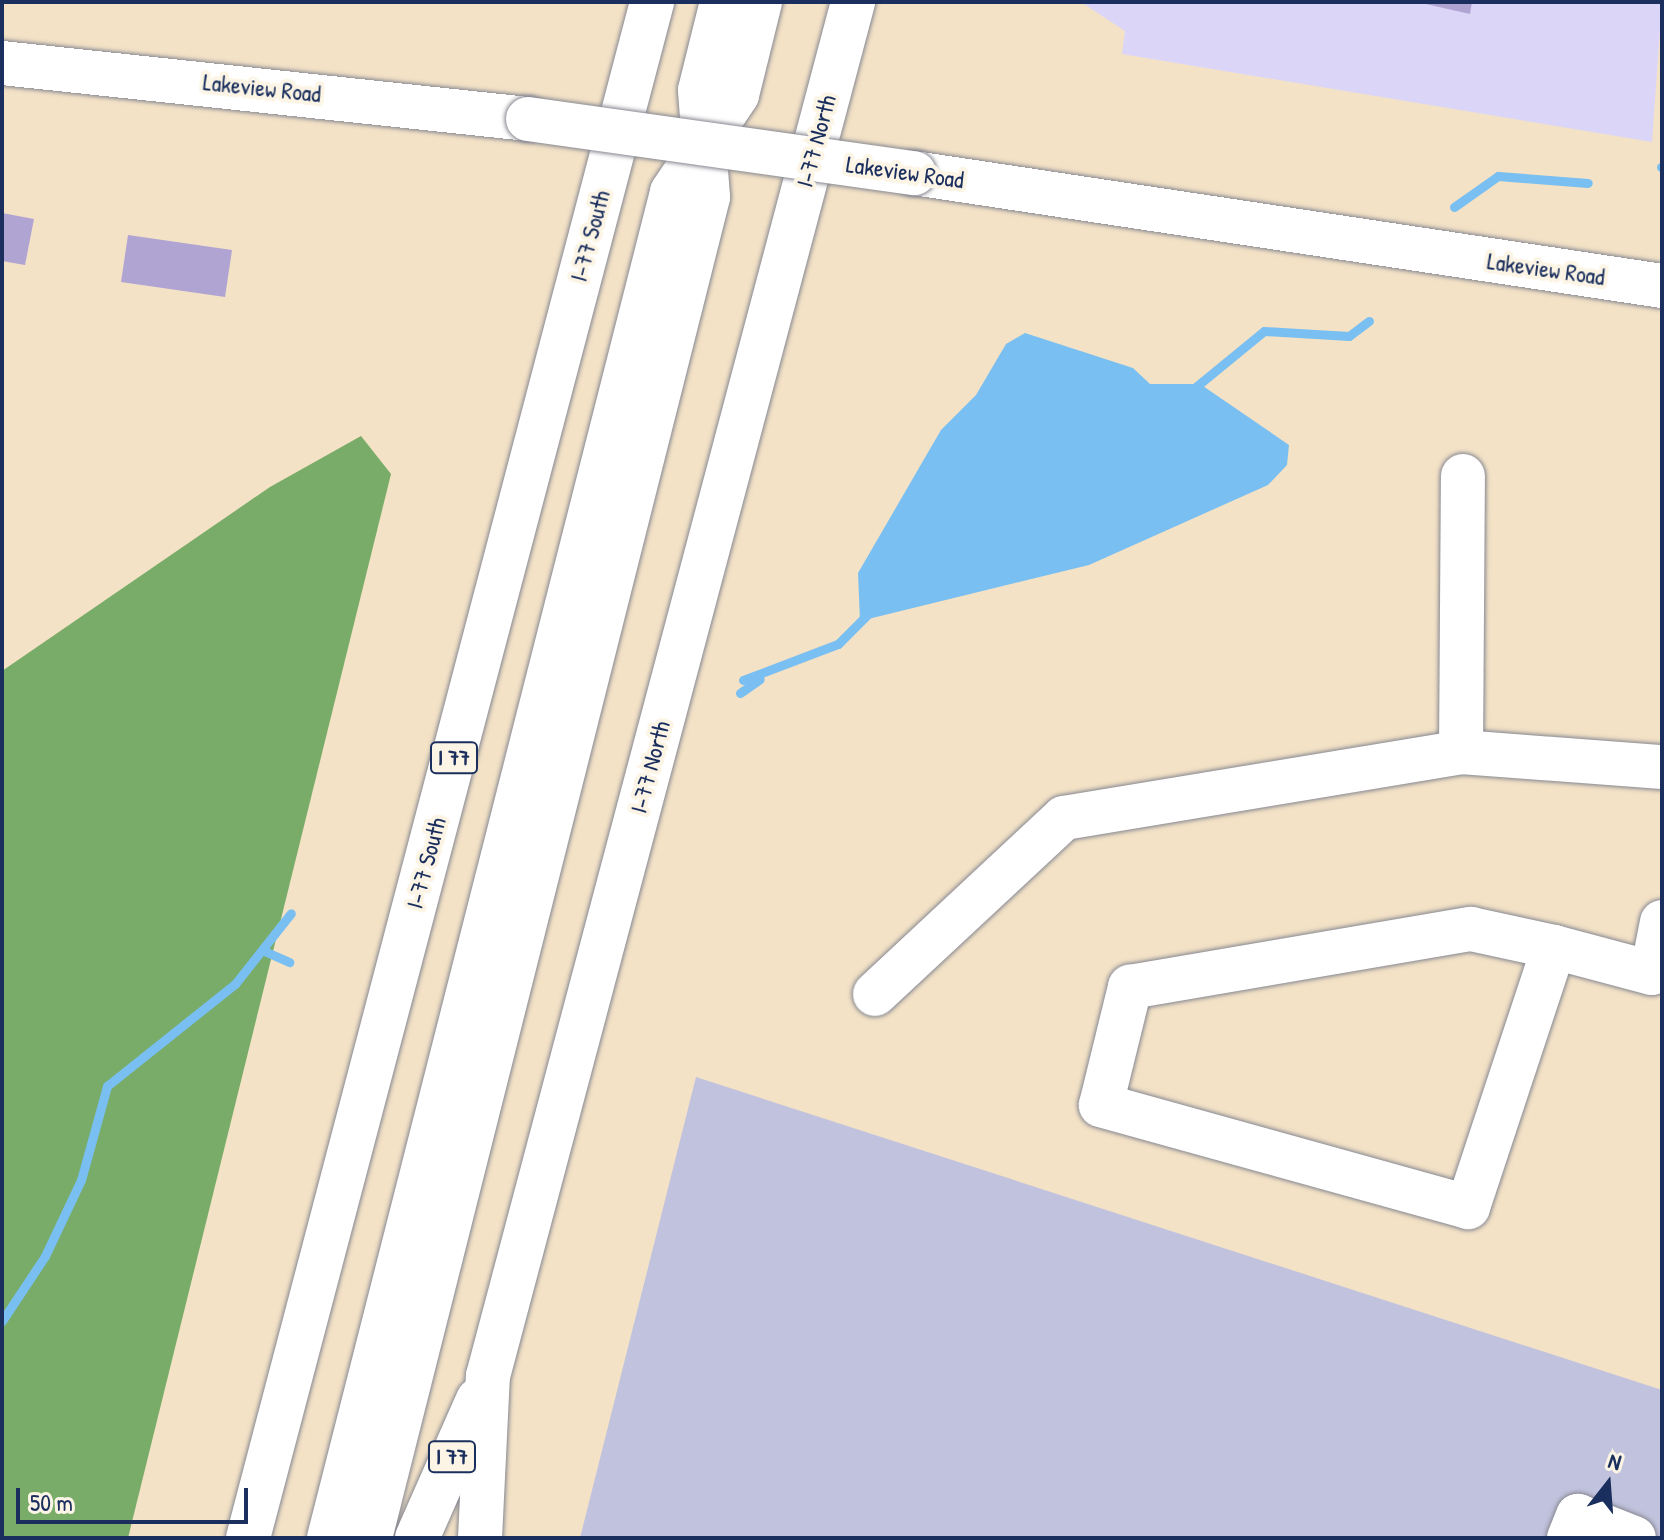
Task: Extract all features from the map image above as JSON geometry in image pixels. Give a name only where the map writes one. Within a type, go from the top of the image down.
[{"type":"main road","name":"I-77 South","points":[[252,1530],[652,2]]},
{"type":"main road","name":"I-77 North","points":[[480,1538],[488,1376],[853,2]]},
{"type":"main road","points":[[370,1538],[668,280],[672,192],[704,143],[700,90],[741,4]]},
{"type":"main road","name":"Lakeview Road","points":[[2,63],[528,119],[914,173],[1662,286]]},
{"type":"main road","points":[[329,1538],[668,280]]},
{"type":"main road","points":[[1461,752],[1463,476]]},
{"type":"main road","points":[[875,994],[1064,818],[1461,752],[1662,767]]},
{"type":"main road","points":[[1554,947],[1468,1207],[1101,1105],[1130,987],[1471,929],[1554,947],[1652,973],[1662,922]]},
{"type":"main road","name":"I 77","points":[[417,1538],[488,1376]]},
{"type":"main road","points":[[1569,1538],[1578,1516],[1634,1538]]},
{"type":"shaded area","points":[[1081,2],[1662,2],[1652,142],[1122,54],[1125,31]]},
{"type":"shaded area","points":[[696,1077],[1662,1390],[1662,1538],[580,1538]]},
{"type":"green space","points":[[361,436],[391,474],[128,1538],[2,1538],[2,671],[270,487]]},
{"type":"water","points":[[1025,333],[1133,368],[1150,384],[1200,384],[1289,445],[1287,465],[1268,485],[1089,565],[860,621],[858,573],[941,430],[976,395],[1006,344]]},
{"type":"building","points":[[1417,2],[1472,2],[1470,14]]},
{"type":"building","points":[[2,213],[34,219],[25,265],[2,261]]},
{"type":"building","points":[[128,235],[232,250],[225,297],[121,282]]},
{"type":"waterway","points":[[1454,207],[1498,176],[1588,183]]},
{"type":"waterway","points":[[1192,390],[1264,331],[1349,336],[1369,321]]},
{"type":"waterway","points":[[743,680],[838,644],[868,614]]},
{"type":"waterway","points":[[740,693],[760,679]]},
{"type":"waterway","points":[[2,1321],[45,1256],[81,1180],[107,1086],[235,984],[291,913]]},
{"type":"waterway","points":[[262,950],[289,962]]}]
